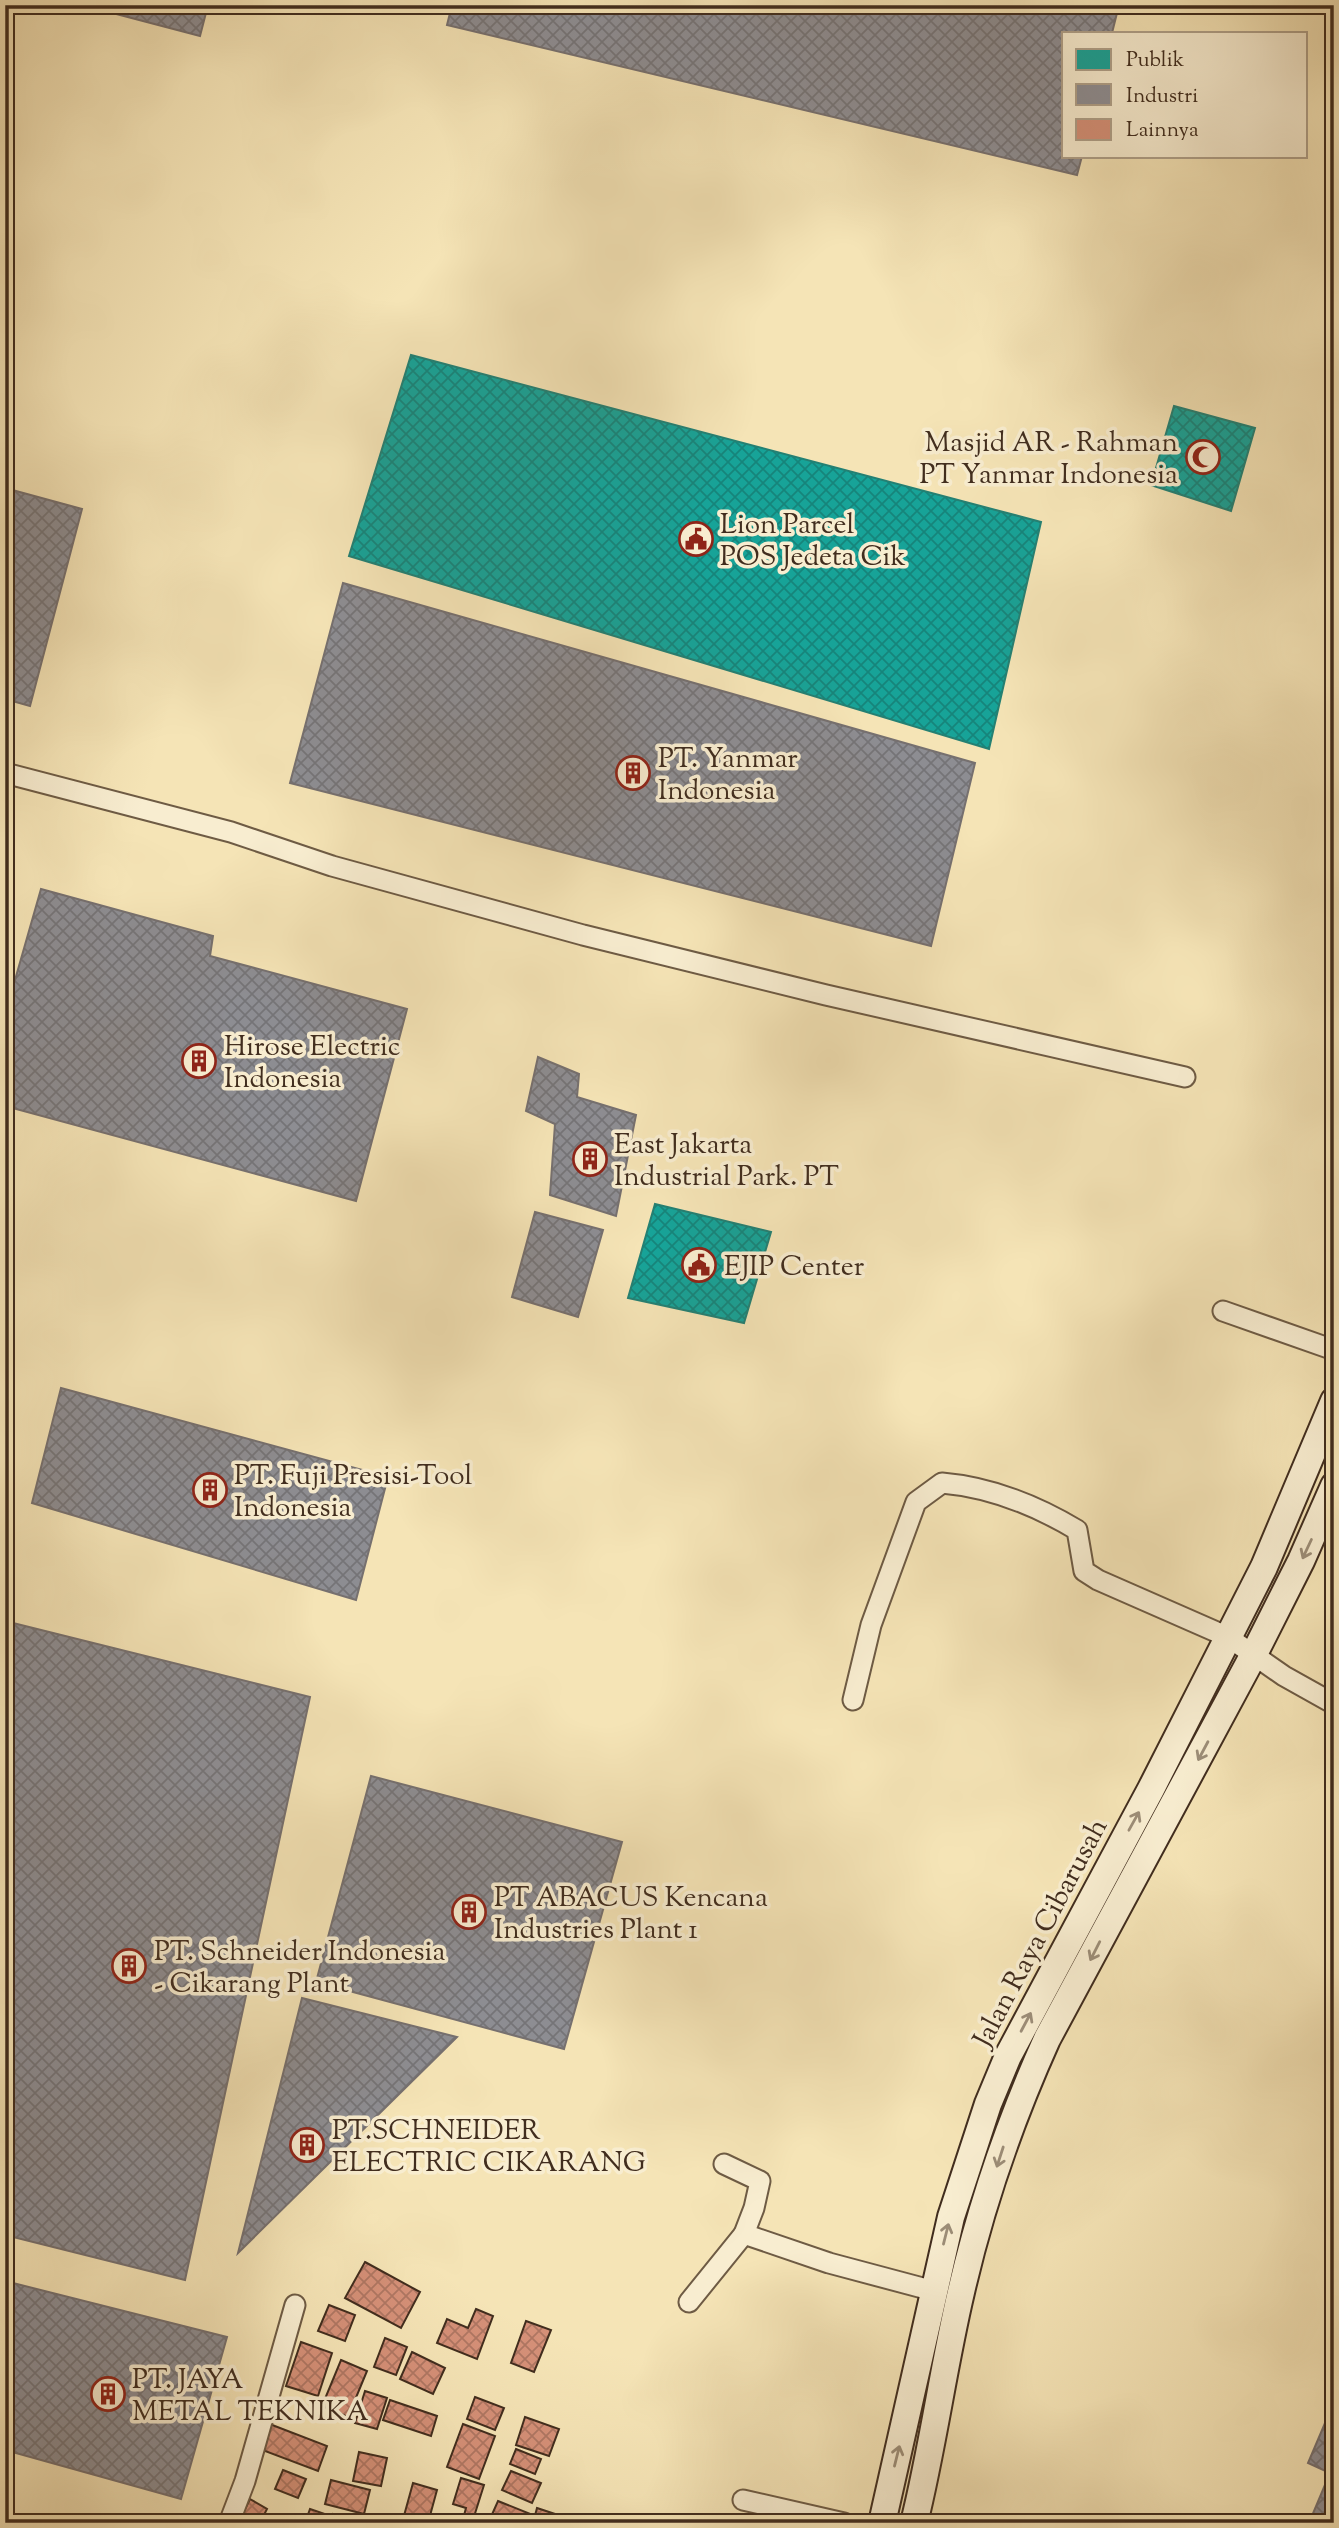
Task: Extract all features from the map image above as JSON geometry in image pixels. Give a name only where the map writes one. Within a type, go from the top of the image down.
[{"type":"street","points":[[5,773],[231,832],[332,866],[596,938],[839,999],[1185,1077]]},
{"type":"street","points":[[1223,1311],[1334,1350]]},
{"type":"street","name":"Jalan Raya Cibarusah","points":[[882,2523],[959,2184],[1008,2056],[1152,1789],[1228,1637],[1296,1496],[1334,1401]]},
{"type":"street","points":[[853,1700],[872,1625],[916,1502],[942,1483],[966,1485],[1054,1516],[1077,1530],[1080,1536],[1079,1555],[1084,1571],[1098,1580],[1228,1637],[1253,1656],[1334,1704]]},
{"type":"street","name":"Jalan Raya Cibarusah","points":[[914,2523],[960,2293],[978,2224],[1023,2092],[1046,2039],[1253,1656],[1301,1561],[1334,1486]]},
{"type":"street","points":[[689,2302],[744,2234],[754,2208],[760,2182],[724,2164]]},
{"type":"street","points":[[744,2234],[829,2263],[934,2291]]},
{"type":"street","points":[[229,2523],[245,2481],[295,2305]]},
{"type":"street","points":[[743,2500],[844,2523]]},
{"type":"building: Publik","name":"Lion Parcel POS Jedeta Cik","points":[[411,355],[1041,522],[989,749],[349,556]]},
{"type":"building: Publik","name":"Masjid AR - Rahman PT Yanmar Indonesia","points":[[1174,406],[1255,428],[1231,511],[1151,485]]},
{"type":"building: Publik","name":"EJIP Center","points":[[655,1204],[771,1232],[744,1323],[628,1298]]},
{"type":"building: Industri","points":[[82,5],[208,5],[200,36]]},
{"type":"building: Industri","points":[[452,5],[1119,5],[1112,32],[1062,32],[1062,158],[1081,158],[1077,175],[447,25]]},
{"type":"building: Industri","points":[[5,488],[82,509],[30,706],[5,699]]},
{"type":"building: Industri","name":"PT. Yanmar Indonesia","points":[[343,583],[975,763],[931,946],[290,783]]},
{"type":"building: Industri","name":"Hirose Electric Indonesia","points":[[41,889],[213,936],[210,956],[407,1009],[356,1201],[5,1106],[5,1015]]},
{"type":"building: Industri","name":"East Jakarta Industrial Park. PT","points":[[538,1057],[579,1074],[577,1097],[636,1115],[616,1216],[550,1195],[555,1124],[526,1111]]},
{"type":"building: Industri","points":[[535,1212],[603,1230],[578,1317],[512,1297]]},
{"type":"building: Industri","name":"PT. Fuji Presisi-Tool Indonesia","points":[[61,1388],[388,1477],[356,1600],[32,1503]]},
{"type":"building: Industri","name":"PT. Schneider Indonesia - Cikarang Plant","points":[[5,1621],[310,1697],[185,2280],[5,2235]]},
{"type":"building: Industri","name":"PT ABACUS Kencana Industries Plant 1","points":[[371,1776],[622,1842],[564,2049],[316,1982]]},
{"type":"building: Industri","name":"PT.SCHNEIDER ELECTRIC CIKARANG","points":[[302,1998],[457,2037],[238,2253]]},
{"type":"building: Industri","name":"PT. JAYA METAL TEKNIKA","points":[[5,2281],[227,2337],[181,2499],[5,2450]]},
{"type":"building: Industri","points":[[1334,2402],[1334,2523],[1309,2523],[1330,2473],[1308,2463]]},
{"type":"building: Lainnya","points":[[365,2262],[420,2292],[401,2328],[345,2298]]},
{"type":"building: Lainnya","points":[[329,2305],[355,2315],[345,2341],[318,2331]]},
{"type":"building: Lainnya","points":[[476,2309],[493,2316],[477,2359],[437,2343],[447,2319],[468,2328]]},
{"type":"building: Lainnya","points":[[526,2321],[551,2330],[534,2372],[511,2363]]},
{"type":"building: Lainnya","points":[[385,2338],[407,2347],[396,2375],[374,2367]]},
{"type":"building: Lainnya","points":[[301,2342],[332,2353],[318,2396],[286,2386]]},
{"type":"building: Lainnya","points":[[412,2352],[445,2368],[433,2394],[400,2379]]},
{"type":"building: Lainnya","points":[[341,2360],[367,2371],[348,2417],[322,2406]]},
{"type":"building: Lainnya","points":[[365,2391],[387,2398],[377,2429],[355,2423]]},
{"type":"building: Lainnya","points":[[475,2397],[504,2408],[495,2430],[467,2419]]},
{"type":"building: Lainnya","points":[[390,2400],[437,2416],[431,2436],[383,2420]]},
{"type":"building: Lainnya","points":[[525,2417],[559,2429],[549,2456],[516,2445]]},
{"type":"building: Lainnya","points":[[267,2423],[327,2446],[318,2471],[257,2448]]},
{"type":"building: Lainnya","points":[[463,2424],[495,2436],[479,2479],[447,2467]]},
{"type":"building: Lainnya","points":[[516,2449],[541,2459],[535,2474],[510,2464]]},
{"type":"building: Lainnya","points":[[359,2452],[387,2458],[381,2486],[353,2481]]},
{"type":"building: Lainnya","points":[[283,2470],[306,2479],[298,2498],[275,2489]]},
{"type":"building: Lainnya","points":[[511,2471],[541,2483],[532,2503],[502,2490]]},
{"type":"building: Lainnya","points":[[461,2478],[484,2485],[472,2523],[462,2523],[466,2508],[453,2504]]},
{"type":"building: Lainnya","points":[[331,2480],[370,2490],[364,2514],[325,2504]]},
{"type":"building: Lainnya","points":[[413,2483],[437,2490],[428,2523],[402,2523]]},
{"type":"building: Lainnya","points":[[250,2499],[267,2509],[260,2523],[239,2521]]},
{"type":"building: Lainnya","points":[[498,2501],[533,2515],[530,2523],[501,2523],[490,2519]]},
{"type":"building: Lainnya","points":[[537,2508],[564,2517],[562,2523],[533,2523]]},
{"type":"building: Lainnya","points":[[310,2509],[328,2515],[325,2523],[305,2523]]},
{"type":"building: Lainnya","points":[[333,2514],[359,2523],[330,2523]]},
{"type":"place","name":"Masjid AR - Rahman PT Yanmar Indonesia","points":[[1203,457]]},
{"type":"place","name":"Lion Parcel POS Jedeta Cik","points":[[696,539]]},
{"type":"place","name":"PT. Yanmar Indonesia","points":[[633,773]]},
{"type":"place","name":"Hirose Electric Indonesia","points":[[199,1061]]},
{"type":"place","name":"East Jakarta Industrial Park. PT","points":[[590,1159]]},
{"type":"place","name":"EJIP Center","points":[[699,1265]]},
{"type":"place","name":"PT. Fuji Presisi-Tool Indonesia","points":[[210,1490]]},
{"type":"place","name":"PT ABACUS Kencana Industries Plant 1","points":[[469,1912]]},
{"type":"place","name":"PT. Schneider Indonesia - Cikarang Plant","points":[[129,1966]]},
{"type":"place","name":"PT.SCHNEIDER ELECTRIC CIKARANG","points":[[307,2145]]},
{"type":"place","name":"PT. JAYA METAL TEKNIKA","points":[[108,2394]]}]
